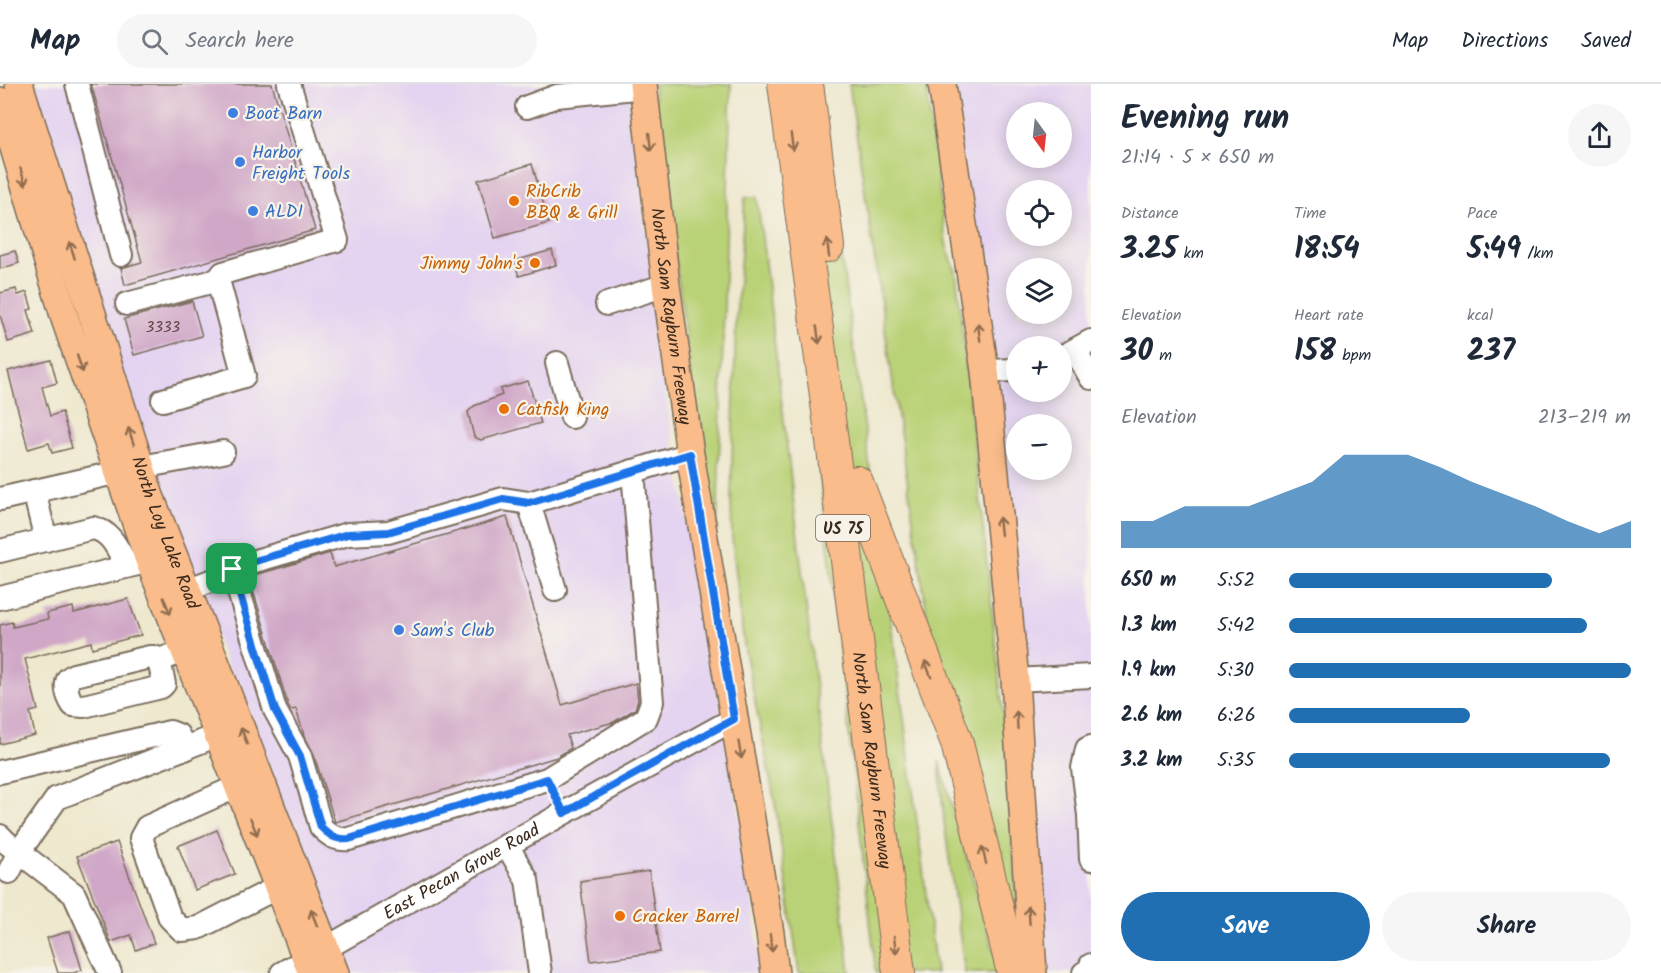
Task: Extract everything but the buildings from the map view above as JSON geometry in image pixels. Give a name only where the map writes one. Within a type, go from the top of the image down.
[{"type":"highway","name":"North Sam Rayburn Freeway","points":[[784,84],[831,433],[899,973]]},
{"type":"highway","name":"North Sam Rayburn Freeway","points":[[807,84],[920,973]]},
{"type":"highway","points":[[857,482],[957,743],[1013,973]]},
{"type":"main road","name":"North Loy Lake Road","points":[[19,84],[129,470],[138,564],[185,651],[278,887],[315,960],[335,973]]},
{"type":"main road","points":[[942,84],[985,371],[1015,680],[1033,973]]},
{"type":"main road","name":"North Sam Rayburn Freeway","points":[[644,85],[666,285],[690,454],[775,973]]},
{"type":"main road","name":"North Loy Lake Road","points":[[0,101],[64,319],[129,470],[150,496],[187,590],[315,960]]},
{"type":"street","points":[[77,84],[121,255]]},
{"type":"street","points":[[127,304],[218,280],[223,273],[337,240],[289,84]]},
{"type":"street","points":[[526,107],[557,96],[644,85]]},
{"type":"street","points":[[163,400],[244,376],[218,280]]},
{"type":"street","points":[[607,304],[666,285]]},
{"type":"street","points":[[1076,350],[1091,378]]},
{"type":"street","points":[[557,363],[572,417]]},
{"type":"street","points":[[985,371],[1006,370]]},
{"type":"street","points":[[0,499],[222,452]]},
{"type":"street","points":[[187,590],[218,578],[238,566],[348,534],[388,532],[503,499],[529,503],[690,454]]},
{"type":"street","points":[[232,569],[275,710],[300,756],[321,827],[329,835],[339,840],[349,839],[547,779],[646,718],[652,702],[633,471]]},
{"type":"street","points":[[34,491],[46,540]]},
{"type":"street","points":[[529,503],[555,590]]},
{"type":"street","points":[[0,551],[93,528],[102,530],[110,536],[138,564]]},
{"type":"street","points":[[0,598],[138,564]]},
{"type":"street","points":[[159,660],[185,651]]},
{"type":"street","points":[[1015,680],[1091,676]]},
{"type":"street","name":"East Pecan Grove Road","points":[[282,973],[315,960],[507,845],[734,719]]},
{"type":"street","points":[[0,772],[170,732],[178,735],[185,749]]},
{"type":"street","points":[[9,872],[19,852],[57,798],[218,735]]},
{"type":"street","points":[[1091,747],[1087,749],[1083,768],[1090,815],[1091,859]]},
{"type":"street","points":[[547,779],[564,813]]},
{"type":"street","points":[[238,786],[147,827],[141,838],[170,918],[182,930],[198,928],[278,887]]},
{"type":"street","points":[[0,836],[74,894],[110,973]]},
{"type":"street","points":[[507,845],[527,880],[540,973]]},
{"type":"street","points":[[1084,973],[1090,973],[1091,965]]},
{"type":"shaded area","points":[[29,84],[629,84],[665,393],[744,843],[761,973],[351,973],[204,606],[144,445]]},
{"type":"shaded area","points":[[952,84],[1091,84],[1091,973],[1048,973],[1027,656]]},
{"type":"green space","points":[[653,84],[731,84],[717,530],[713,531],[707,502]]},
{"type":"green space","points":[[818,84],[936,973],[876,973],[816,437]]},
{"type":"green space","points":[[849,84],[926,84],[946,244],[956,272],[1006,742],[1022,973],[932,649]]},
{"type":"green space","points":[[757,196],[850,973],[799,973],[775,803],[744,645],[732,538],[731,500],[736,320],[745,198]]},
{"type":"green space","points":[[939,761],[1000,973],[965,973],[944,821]]},
{"type":"place","name":"Boot Barn","points":[[233,113]]},
{"type":"place","name":"Harbor Freight Tools","points":[[240,162]]},
{"type":"place","name":"RibCrib BBQ & Grill","points":[[514,201]]},
{"type":"place","name":"ALDI","points":[[253,211]]},
{"type":"place","name":"Jimmy John's","points":[[535,263]]},
{"type":"place","name":"Catfish King","points":[[504,409]]},
{"type":"place","name":"Sam's Club","points":[[399,630]]},
{"type":"place","name":"Cracker Barrel","points":[[620,916]]},
{"type":"route","points":[[690,454],[734,719],[564,813],[547,779],[349,839],[339,840],[329,835],[321,827],[300,756],[275,710],[232,569],[348,534],[388,532],[503,499],[529,503],[690,454]]}]
